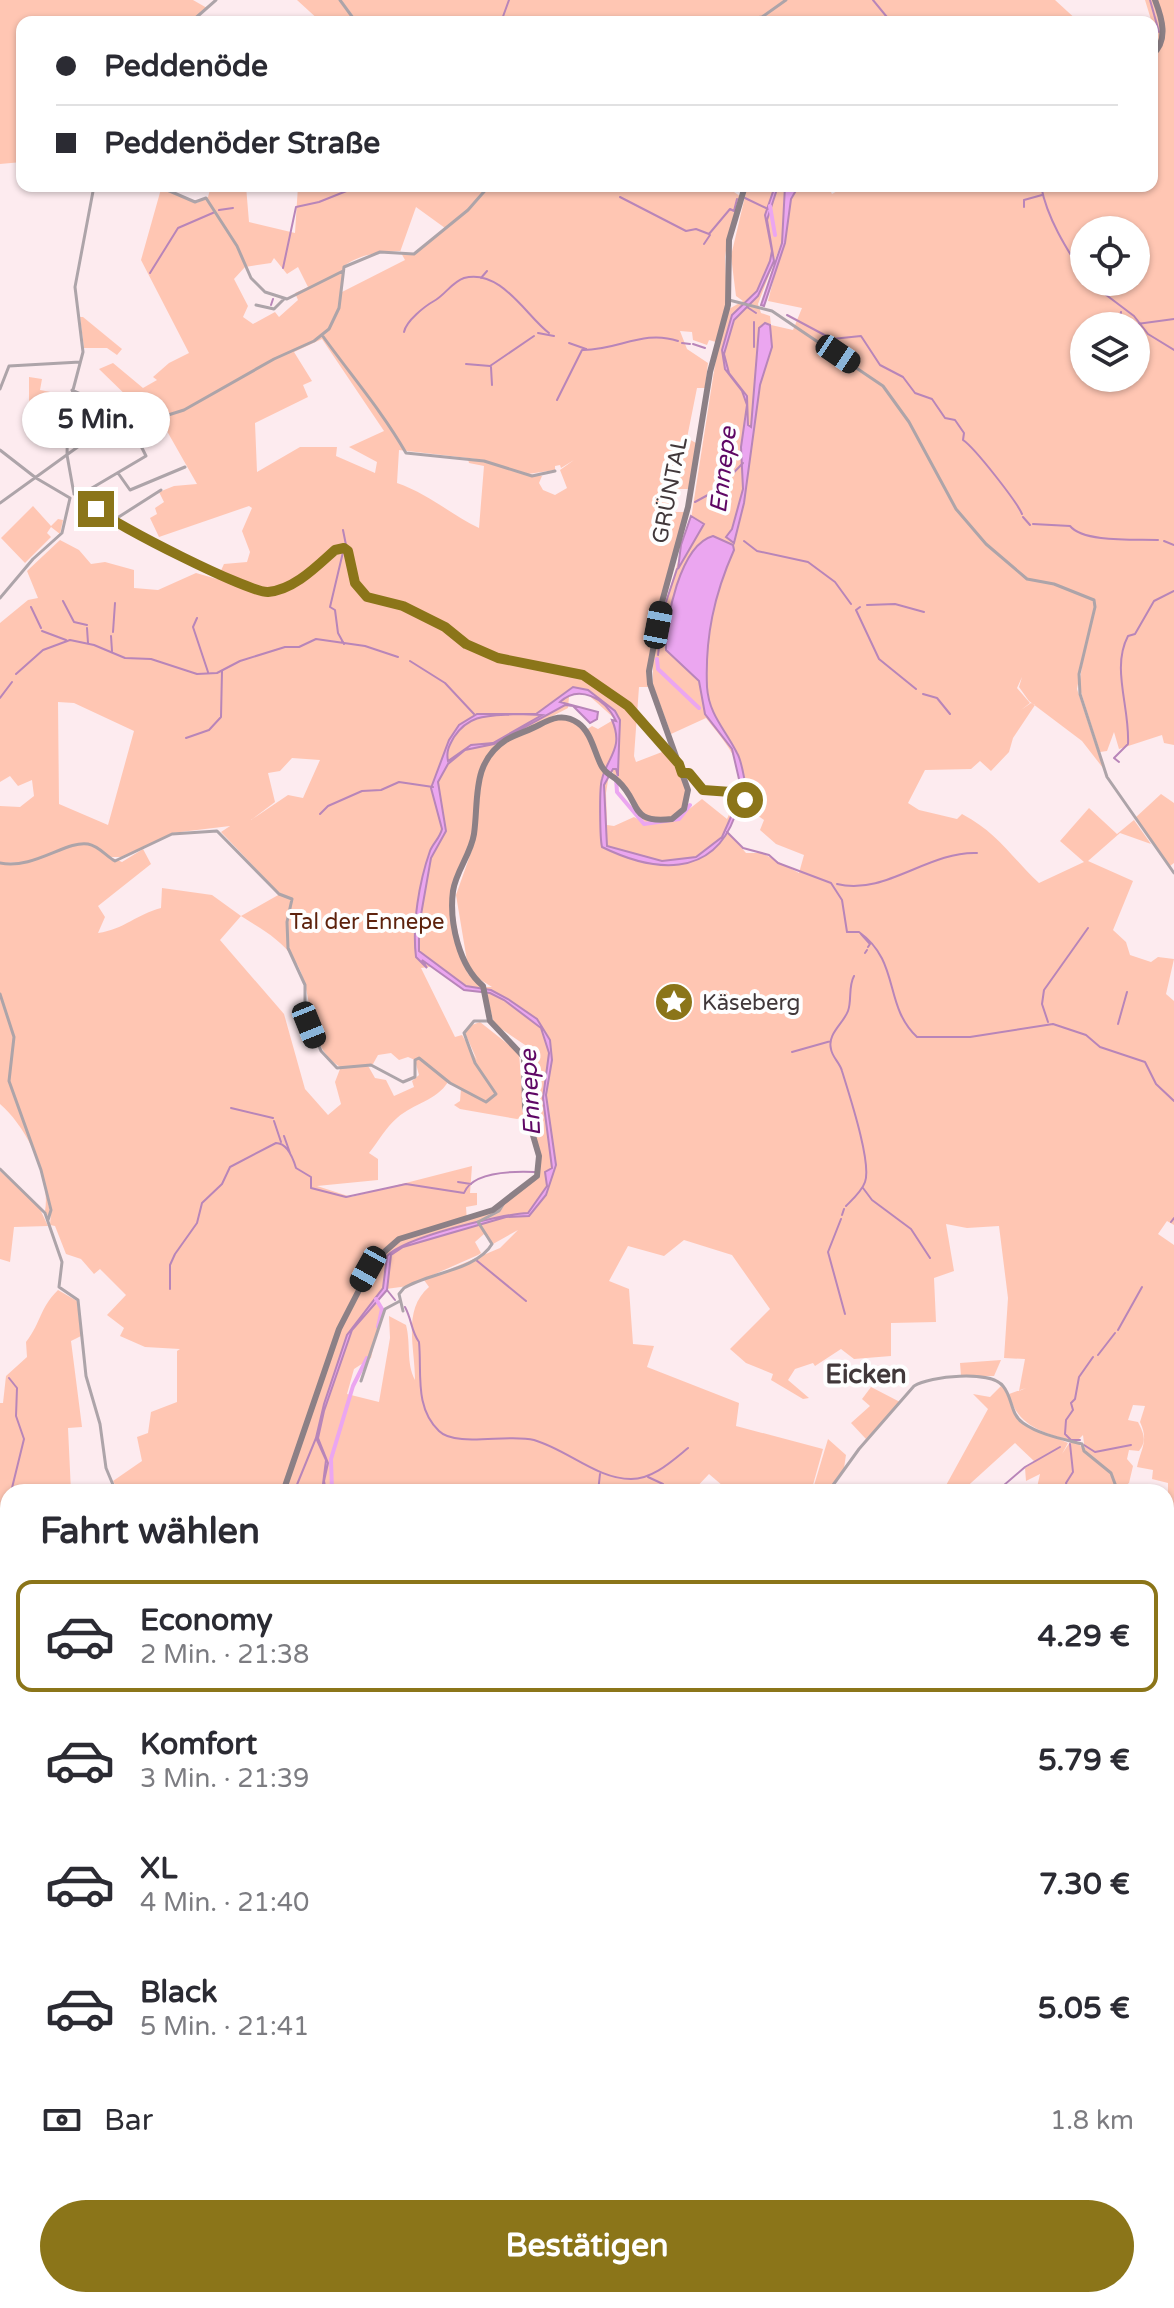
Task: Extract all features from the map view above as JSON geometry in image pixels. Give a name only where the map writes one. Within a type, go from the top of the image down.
[{"type":"street","points":[[198,16],[216,0]]},
{"type":"street","points":[[763,16],[786,0]]},
{"type":"street","points":[[1155,0],[1163,32],[1158,50]]},
{"type":"street","points":[[0,598],[33,559],[62,533],[72,496],[67,455],[68,421],[72,390],[81,362],[75,287],[93,192]]},
{"type":"street","points":[[172,192],[195,202],[206,198],[237,246],[251,278],[265,292],[285,298]]},
{"type":"street","points":[[256,305],[274,309],[285,298],[343,271],[351,262],[380,252],[408,255],[426,247],[483,192]]},
{"type":"street","name":"GRÜNTAL","points":[[679,764],[651,688],[649,671],[662,602],[688,507],[710,372],[729,300],[727,251],[743,192]]},
{"type":"street","points":[[0,503],[94,438],[193,406],[322,335],[339,308],[343,271]]},
{"type":"street","points":[[729,300],[772,311],[889,392],[956,509],[1012,570],[1027,579],[1054,584],[1094,600],[1079,674],[1080,694],[1107,777],[1174,873]]},
{"type":"street","points":[[322,335],[342,366],[386,419],[406,453],[468,458],[532,476],[555,471]]},
{"type":"street","points":[[0,389],[9,366],[81,362]]},
{"type":"street","points":[[72,390],[106,405],[122,430]]},
{"type":"street","points":[[68,421],[86,427],[94,438]]},
{"type":"street","points":[[0,450],[36,478],[72,496],[80,495],[146,456],[131,427]]},
{"type":"street","points":[[118,473],[130,490],[185,467]]},
{"type":"street","points":[[114,520],[161,490]]},
{"type":"street","points":[[80,495],[114,520],[200,566],[266,592],[286,588],[335,550],[344,548],[348,551],[355,583],[367,597],[403,606],[445,627],[466,644],[498,658],[583,675],[628,706],[679,764],[688,792],[686,805],[677,816],[661,820],[639,813],[611,776],[587,733],[573,719],[553,718],[501,744],[482,769],[476,790],[474,836],[453,892],[465,964],[485,992],[490,1021],[524,1057],[525,1108],[539,1156],[534,1180],[484,1214],[399,1239],[374,1261],[339,1329],[286,1484]]},
{"type":"street","points":[[682,773],[689,773],[703,790],[719,790],[741,797],[744,813]]},
{"type":"street","points":[[0,863],[44,859],[83,843],[91,844],[115,861],[172,834],[217,831],[279,894],[292,899],[287,922],[288,948],[305,985],[305,1011],[321,1051],[337,1068],[371,1065],[403,1082],[415,1077],[415,1060],[420,1059],[450,1083],[486,1102],[496,1094],[475,1063],[464,1033],[474,1021],[490,1021]]},
{"type":"street","points":[[0,994],[14,1037],[9,1081],[41,1170],[51,1210],[48,1220]]},
{"type":"street","points":[[0,1169],[41,1208],[62,1262],[59,1287],[78,1300],[86,1376],[100,1424],[106,1468],[113,1484]]},
{"type":"street","points":[[403,1311],[401,1290],[466,1263],[490,1249],[490,1241],[478,1225],[499,1211],[504,1203]]},
{"type":"street","points":[[361,1381],[383,1314],[400,1301]]},
{"type":"street","points":[[834,1484],[911,1388],[921,1381],[940,1379],[994,1379],[1002,1385],[1014,1414],[1023,1423],[1082,1444],[1084,1451],[1111,1473],[1115,1484]]},
{"type":"green space","points":[[0,0],[193,0],[207,8],[197,16],[16,16],[16,163],[0,164]]},
{"type":"green space","points":[[297,0],[340,0],[351,16],[314,16]]},
{"type":"green space","points":[[341,0],[1055,0],[1072,16],[353,16]]},
{"type":"green space","name":"Tal der Ennepe","points":[[1145,0],[1174,0],[1174,745],[1164,743],[1162,735],[1119,749],[1114,732],[1107,751],[1100,752],[1079,686],[1086,640],[1077,689],[1103,768],[1082,741],[1035,705],[1013,738],[1009,752],[991,771],[980,761],[971,769],[925,770],[908,803],[919,810],[957,819],[962,814],[974,821],[995,837],[1039,883],[1084,862],[1060,841],[1089,808],[1117,834],[1134,820],[1151,844],[1120,833],[1088,861],[1133,881],[1113,930],[1126,942],[1130,955],[1151,962],[1158,957],[1174,959],[1166,994],[1174,1001],[1174,1225],[1167,1221],[1158,1234],[1174,1245],[1174,1484],[1152,1479],[1153,1470],[1137,1467],[1143,1444],[1139,1451],[1129,1450],[1127,1459],[1133,1466],[1128,1484],[1038,1484],[1040,1474],[1026,1481],[1025,1468],[1035,1462],[1015,1443],[970,1484],[947,1484],[988,1409],[973,1394],[990,1397],[1002,1385],[1021,1423],[1068,1443],[1062,1454],[1070,1442],[1079,1444],[1085,1452],[1083,1435],[1076,1442],[1043,1432],[1018,1414],[1013,1405],[1009,1394],[1019,1390],[1025,1359],[1004,1358],[1008,1298],[999,1226],[967,1228],[946,1224],[954,1271],[934,1278],[936,1322],[891,1323],[891,1356],[854,1359],[841,1349],[815,1366],[813,1363],[795,1369],[788,1380],[809,1398],[803,1399],[771,1380],[773,1374],[746,1363],[730,1349],[770,1309],[732,1255],[684,1240],[664,1256],[628,1246],[609,1281],[629,1289],[633,1344],[654,1346],[647,1367],[739,1403],[736,1426],[823,1449],[813,1484],[721,1484],[709,1474],[700,1484],[115,1484],[113,1481],[142,1461],[137,1437],[148,1433],[151,1412],[177,1402],[177,1351],[180,1349],[145,1347],[120,1336],[124,1328],[107,1315],[126,1295],[100,1269],[94,1274],[81,1259],[66,1254],[55,1226],[50,1225],[51,1211],[34,1153],[19,1125],[0,1104],[0,864],[29,862],[0,863],[0,806],[20,807],[34,796],[32,780],[18,786],[10,776],[0,782],[0,623],[28,600],[38,598],[27,571],[60,540],[79,550],[91,564],[105,562],[134,570],[134,588],[158,590],[196,573],[217,579],[224,564],[247,562],[250,552],[242,531],[252,508],[249,506],[159,537],[150,518],[157,514],[155,508],[164,502],[159,492],[174,486],[197,484],[159,417],[167,414],[145,394],[134,403],[99,369],[113,363],[143,388],[157,380],[153,377],[169,363],[189,353],[141,260],[160,192],[169,192],[197,203],[208,197],[209,192],[246,192],[249,222],[295,233],[298,192],[734,192],[740,196],[729,232],[725,257],[727,300],[716,342],[709,340],[707,345],[693,340],[692,332],[680,331],[687,349],[708,363],[705,388],[697,388],[687,438],[696,443],[690,489],[679,489],[675,512],[687,512],[648,671],[650,687],[639,687],[634,756],[636,762],[662,752],[661,746],[684,781],[684,807],[688,810],[702,799],[727,819],[739,776],[732,754],[706,718],[671,734],[653,685],[653,662],[663,611],[691,519],[717,352],[729,309],[743,301],[736,296],[731,256],[746,192],[1158,192],[1158,16],[1150,16]],"holes":[[[416,207],[445,228],[414,254],[401,252],[405,260],[342,292],[344,266],[363,256],[400,251]],[[786,231],[768,301],[802,308],[793,330],[771,325],[770,316],[761,313],[758,304]],[[274,258],[287,274],[298,267],[308,287],[295,293],[298,300],[279,317],[275,312],[253,324],[243,317],[248,306],[234,279],[245,267],[271,263]],[[322,339],[384,431],[349,447],[377,462],[375,473],[336,456],[337,447],[300,447],[257,472],[255,423],[308,397],[303,385],[312,381],[294,352]],[[399,450],[485,460],[468,459],[469,463],[484,466],[479,528],[397,483]],[[574,460],[560,470],[567,488],[555,495],[543,490],[539,483],[542,476],[528,474],[555,470],[555,466],[560,465],[561,468]],[[577,691],[585,692],[615,719],[598,729],[592,726],[586,730],[565,718],[547,721],[501,745],[483,768],[474,844],[456,895],[467,961],[476,977],[492,987],[483,987],[468,974],[462,958],[451,892],[473,834],[478,775],[494,747],[568,708],[569,697]],[[58,702],[74,703],[134,731],[108,825],[59,804]],[[292,758],[320,760],[303,798],[288,795],[251,820],[275,802],[268,773],[280,771]],[[610,768],[645,823],[634,817],[614,826],[607,825],[606,793]],[[744,798],[746,817],[754,813],[764,820],[760,830],[776,844],[804,855],[799,873],[762,853],[746,853],[727,831]],[[230,826],[221,832],[280,894],[241,916],[212,895],[162,888],[161,908],[98,933],[105,917],[98,906],[151,864],[143,849],[122,862],[110,857],[126,857],[172,833]],[[241,916],[277,940],[301,972],[322,1048],[331,1060],[344,1069],[340,1069],[335,1082],[341,1104],[328,1115],[305,1089],[284,1014],[220,940]],[[435,966],[463,987],[486,992],[494,1024],[525,1045],[529,1071],[531,1122],[538,1175],[504,1205],[467,1221],[466,1207],[477,1205],[477,1193],[470,1193],[472,1166],[351,1197],[317,1186],[378,1180],[378,1159],[369,1153],[397,1118],[437,1094],[448,1082],[461,1089],[460,1101],[454,1105],[460,1109],[517,1119],[524,1117],[519,1053],[480,1022],[469,1026],[465,1033],[477,1060],[462,1035],[455,1037],[421,968]],[[391,1053],[399,1060],[408,1057],[415,1060],[419,1075],[412,1081],[414,1087],[394,1096],[386,1080],[375,1078],[367,1064],[373,1064],[378,1055]],[[518,1230],[500,1248],[424,1280],[429,1287],[415,1307],[413,1318],[415,1380],[410,1367],[406,1325],[389,1316],[390,1338],[379,1402],[347,1394],[354,1369],[371,1358],[382,1308],[377,1302],[386,1289],[408,1286],[481,1253],[475,1242],[484,1234],[493,1244]],[[1133,1405],[1145,1406],[1140,1422],[1143,1429],[1144,1440],[1138,1422],[1128,1420]]]},
{"type":"green space","points":[[80,317],[122,349],[117,355],[107,348],[84,348]]},
{"type":"green space","points":[[29,377],[42,379],[40,390],[61,394],[61,399],[52,399],[50,408],[29,411]]},
{"type":"green space","points":[[33,506],[51,526],[58,519],[63,520],[60,534],[51,527],[47,533],[51,537],[25,563],[1,538]]},
{"type":"green space","points":[[1161,794],[1174,803],[1174,863],[1170,866],[1135,818]]},
{"type":"green space","points":[[0,1171],[39,1207],[48,1226],[14,1227],[10,1262],[0,1259]]},
{"type":"green space","points":[[45,1187],[50,1212],[48,1216],[45,1211]]},
{"type":"green space","points":[[58,1290],[77,1301],[81,1336],[71,1341],[82,1427],[68,1428],[71,1484],[0,1484],[0,1403],[3,1403],[6,1376],[27,1357],[26,1342],[47,1303]]},
{"type":"green space","points":[[1001,1360],[994,1376],[961,1376],[960,1363]]},
{"type":"green space","points":[[871,1387],[900,1402],[866,1439],[851,1423],[870,1406],[862,1399]]},
{"type":"green space","points":[[828,1439],[846,1455],[844,1468],[833,1484],[814,1484]]},
{"type":"shaded area","points":[[773,192],[776,192],[767,220],[774,261],[758,296],[734,320],[724,354],[729,373],[747,396],[748,425],[751,427],[759,328],[765,323],[770,325],[772,347],[760,385],[744,503],[734,543],[726,537],[732,529],[743,489],[741,447],[747,405],[742,391],[725,369],[722,350],[732,315],[757,291],[770,261],[772,251],[765,215]]},
{"type":"shaded area","points":[[785,192],[795,192],[791,199],[785,243],[764,306],[761,305],[782,243]]},
{"type":"shaded area","points":[[691,516],[704,524],[678,569],[681,545]]},
{"type":"shaded area","points":[[713,536],[733,545],[734,550],[712,617],[707,687],[714,714],[739,756],[746,790],[725,836],[712,851],[696,860],[660,865],[641,862],[602,847],[601,784],[616,745],[612,720],[616,721],[605,706],[591,696],[575,694],[560,702],[598,712],[597,719],[590,723],[573,706],[565,705],[494,744],[465,750],[448,764],[438,782],[446,831],[431,858],[419,926],[419,951],[466,986],[491,990],[537,1019],[550,1040],[552,1060],[546,1095],[556,1165],[546,1195],[529,1216],[506,1217],[403,1247],[391,1255],[387,1290],[352,1330],[324,1411],[318,1438],[328,1463],[323,1484],[326,1460],[316,1438],[324,1404],[347,1335],[383,1288],[387,1256],[413,1241],[432,1234],[476,1222],[528,1213],[547,1186],[545,1172],[552,1168],[543,1098],[549,1053],[541,1028],[504,1000],[490,993],[464,990],[422,960],[427,968],[416,957],[415,931],[420,890],[430,851],[442,829],[431,788],[449,740],[459,725],[477,714],[517,714],[536,714],[573,687],[588,690],[615,711],[620,720],[618,776],[616,769],[613,769],[604,785],[607,846],[662,861],[696,857],[722,837],[742,792],[732,749],[705,714],[699,681],[666,650],[672,603],[683,568],[701,542]],"holes":[[[498,715],[542,715],[493,743],[471,745],[448,761],[448,749],[454,737],[474,720]]]},
{"type":"waterway","points":[[503,16],[509,0]]},
{"type":"waterway","points":[[873,0],[886,16]]},
{"type":"waterway","points":[[1150,0],[1154,16]]},
{"type":"waterway","points":[[283,268],[296,207],[344,192]]},
{"type":"waterway","points":[[1042,192],[1052,221],[1070,254]]},
{"type":"waterway","points":[[1024,207],[1024,200],[1042,195]]},
{"type":"waterway","points":[[620,197],[686,231],[696,229],[709,234],[730,209],[734,211],[737,199]]},
{"type":"waterway","points":[[745,198],[768,209]]},
{"type":"waterway","points":[[770,206],[775,235]]},
{"type":"waterway","points":[[219,210],[233,208]]},
{"type":"waterway","points":[[150,273],[178,228],[215,212]]},
{"type":"waterway","points":[[704,244],[710,235]]},
{"type":"waterway","points":[[481,278],[487,271]]},
{"type":"waterway","points":[[404,332],[416,314],[456,282],[477,277],[501,287],[549,333]]},
{"type":"waterway","points":[[1108,296],[1134,316],[1148,334],[1174,350]]},
{"type":"waterway","points":[[271,305],[273,299]]},
{"type":"waterway","points":[[747,307],[756,313]]},
{"type":"waterway","points":[[787,315],[832,339],[861,336],[880,365],[903,377],[915,393],[932,399],[945,418],[955,420],[964,433],[963,440],[977,453],[1022,514]]},
{"type":"waterway","points":[[1150,322],[1174,319]]},
{"type":"waterway","points":[[754,322],[754,347]]},
{"type":"waterway","points":[[538,333],[554,336]]},
{"type":"waterway","points":[[466,364],[490,366],[534,336]]},
{"type":"waterway","points":[[557,400],[582,350],[653,337],[678,341]]},
{"type":"waterway","points":[[569,343],[586,349]]},
{"type":"waterway","points":[[682,343],[690,344]]},
{"type":"waterway","points":[[693,344],[705,348]]},
{"type":"waterway","points":[[491,367],[492,385]]},
{"type":"waterway","name":"Ennepe","points":[[695,502],[717,490],[743,463]]},
{"type":"waterway","name":"Ennepe","points":[[719,495],[726,482]]},
{"type":"waterway","points":[[1023,517],[1030,525]]},
{"type":"waterway","points":[[1033,524],[1070,526],[1098,538],[1158,540]]},
{"type":"waterway","points":[[343,530],[346,545]]},
{"type":"waterway","points":[[744,541],[757,551],[808,562],[835,582],[851,604]]},
{"type":"waterway","points":[[1164,541],[1174,545]]},
{"type":"waterway","points":[[343,552],[330,607],[335,610],[338,633],[344,644]]},
{"type":"waterway","points":[[658,655],[664,608],[677,569]]},
{"type":"waterway","points":[[1119,762],[1114,758],[1128,744],[1121,674],[1123,648],[1128,636],[1135,634],[1154,601],[1174,591]]},
{"type":"waterway","points":[[63,601],[74,622],[87,625]]},
{"type":"waterway","points":[[113,632],[115,603]]},
{"type":"waterway","points":[[867,605],[895,604],[924,612]]},
{"type":"waterway","points":[[31,607],[41,628]]},
{"type":"waterway","points":[[860,607],[856,610],[879,659],[916,689]]},
{"type":"waterway","points":[[197,618],[193,627],[208,672]]},
{"type":"waterway","points":[[87,628],[88,643]]},
{"type":"waterway","points":[[42,631],[66,640]]},
{"type":"waterway","points":[[111,636],[112,651]]},
{"type":"waterway","points":[[16,674],[43,650],[70,640],[94,645],[125,658],[151,659],[197,674],[217,673],[240,661],[285,647],[299,647],[316,639],[365,646],[398,657]]},
{"type":"waterway","points":[[657,659],[658,669],[699,708]]},
{"type":"waterway","points":[[410,661],[445,683],[474,714]]},
{"type":"waterway","points":[[186,738],[209,730],[221,717],[222,671]]},
{"type":"waterway","points":[[0,698],[12,682]]},
{"type":"waterway","points":[[923,694],[937,698],[950,714]]},
{"type":"waterway","points":[[616,777],[617,792],[644,824],[679,819],[690,805]]},
{"type":"waterway","points":[[320,814],[328,806],[362,791],[381,790],[399,782],[433,787]]},
{"type":"waterway","points":[[727,832],[743,848],[769,855],[778,863],[831,883],[842,900],[847,932],[859,932],[881,957],[906,1025],[917,1037],[970,1037],[1053,1024],[1086,1035],[1100,1047],[1145,1062],[1156,1084],[1174,1101]]},
{"type":"waterway","points":[[837,884],[872,884],[941,859],[977,853]]},
{"type":"waterway","points":[[1048,1022],[1042,1004],[1044,990],[1088,928]]},
{"type":"waterway","points":[[861,934],[870,944],[868,947]]},
{"type":"waterway","points":[[846,1206],[864,1185],[865,1160],[850,1095],[830,1044],[848,1011],[854,976]]},
{"type":"waterway","points":[[1118,1024],[1127,992]]},
{"type":"waterway","points":[[792,1052],[831,1041]]},
{"type":"waterway","points":[[231,1108],[273,1118]]},
{"type":"waterway","points":[[274,1121],[281,1142]]},
{"type":"waterway","points":[[284,1136],[290,1153]]},
{"type":"waterway","points":[[170,1289],[170,1265],[197,1223],[202,1203],[222,1184],[230,1167],[276,1143],[286,1148],[296,1168],[311,1177],[311,1188],[346,1197],[406,1184],[464,1193],[468,1186],[484,1177],[535,1172]]},
{"type":"waterway","points":[[458,1182],[471,1184]]},
{"type":"waterway","points":[[863,1188],[872,1200],[911,1229],[930,1258]]},
{"type":"waterway","points":[[842,1215],[844,1209]]},
{"type":"waterway","points":[[1171,1222],[1174,1218]]},
{"type":"waterway","points":[[841,1219],[828,1252],[845,1314]]},
{"type":"waterway","points":[[476,1260],[526,1301]]},
{"type":"waterway","points":[[1118,1330],[1142,1287]]},
{"type":"waterway","points":[[387,1290],[395,1300]]},
{"type":"waterway","points":[[376,1299],[382,1309],[378,1327]]},
{"type":"waterway","points":[[405,1307],[419,1342],[422,1400],[431,1422],[447,1436],[458,1439],[534,1440],[606,1474],[631,1479],[654,1473],[688,1448]]},
{"type":"waterway","points":[[1098,1355],[1115,1333]]},
{"type":"waterway","points":[[1071,1440],[1065,1434],[1066,1420],[1073,1410],[1071,1403],[1075,1399],[1079,1377],[1093,1357]]},
{"type":"waterway","points":[[332,1484],[331,1459],[353,1386],[367,1358]]},
{"type":"waterway","points":[[9,1378],[17,1388],[16,1416],[24,1439],[13,1484]]},
{"type":"waterway","points":[[297,1484],[316,1438]]},
{"type":"waterway","points":[[1071,1440],[1080,1440]]},
{"type":"waterway","points":[[1066,1484],[1073,1472],[1070,1444]]},
{"type":"waterway","points":[[1084,1445],[1095,1452],[1131,1445]]},
{"type":"waterway","points":[[1005,1484],[1025,1467],[1060,1447]]},
{"type":"waterway","points":[[599,1484],[600,1474]]},
{"type":"waterway","points":[[648,1477],[663,1484]]},
{"type":"place","name":"Käseberg","points":[[674,1002]]},
{"type":"district","name":"Eicken","points":[[866,1374]]},
{"type":"route","points":[[96,509],[200,566],[232,577],[257,591],[286,588],[335,550],[344,548],[348,551],[355,583],[367,597],[403,606],[437,622],[466,644],[498,658],[583,675],[628,706],[679,764],[682,773],[689,773],[703,790],[731,792],[745,800]]}]
